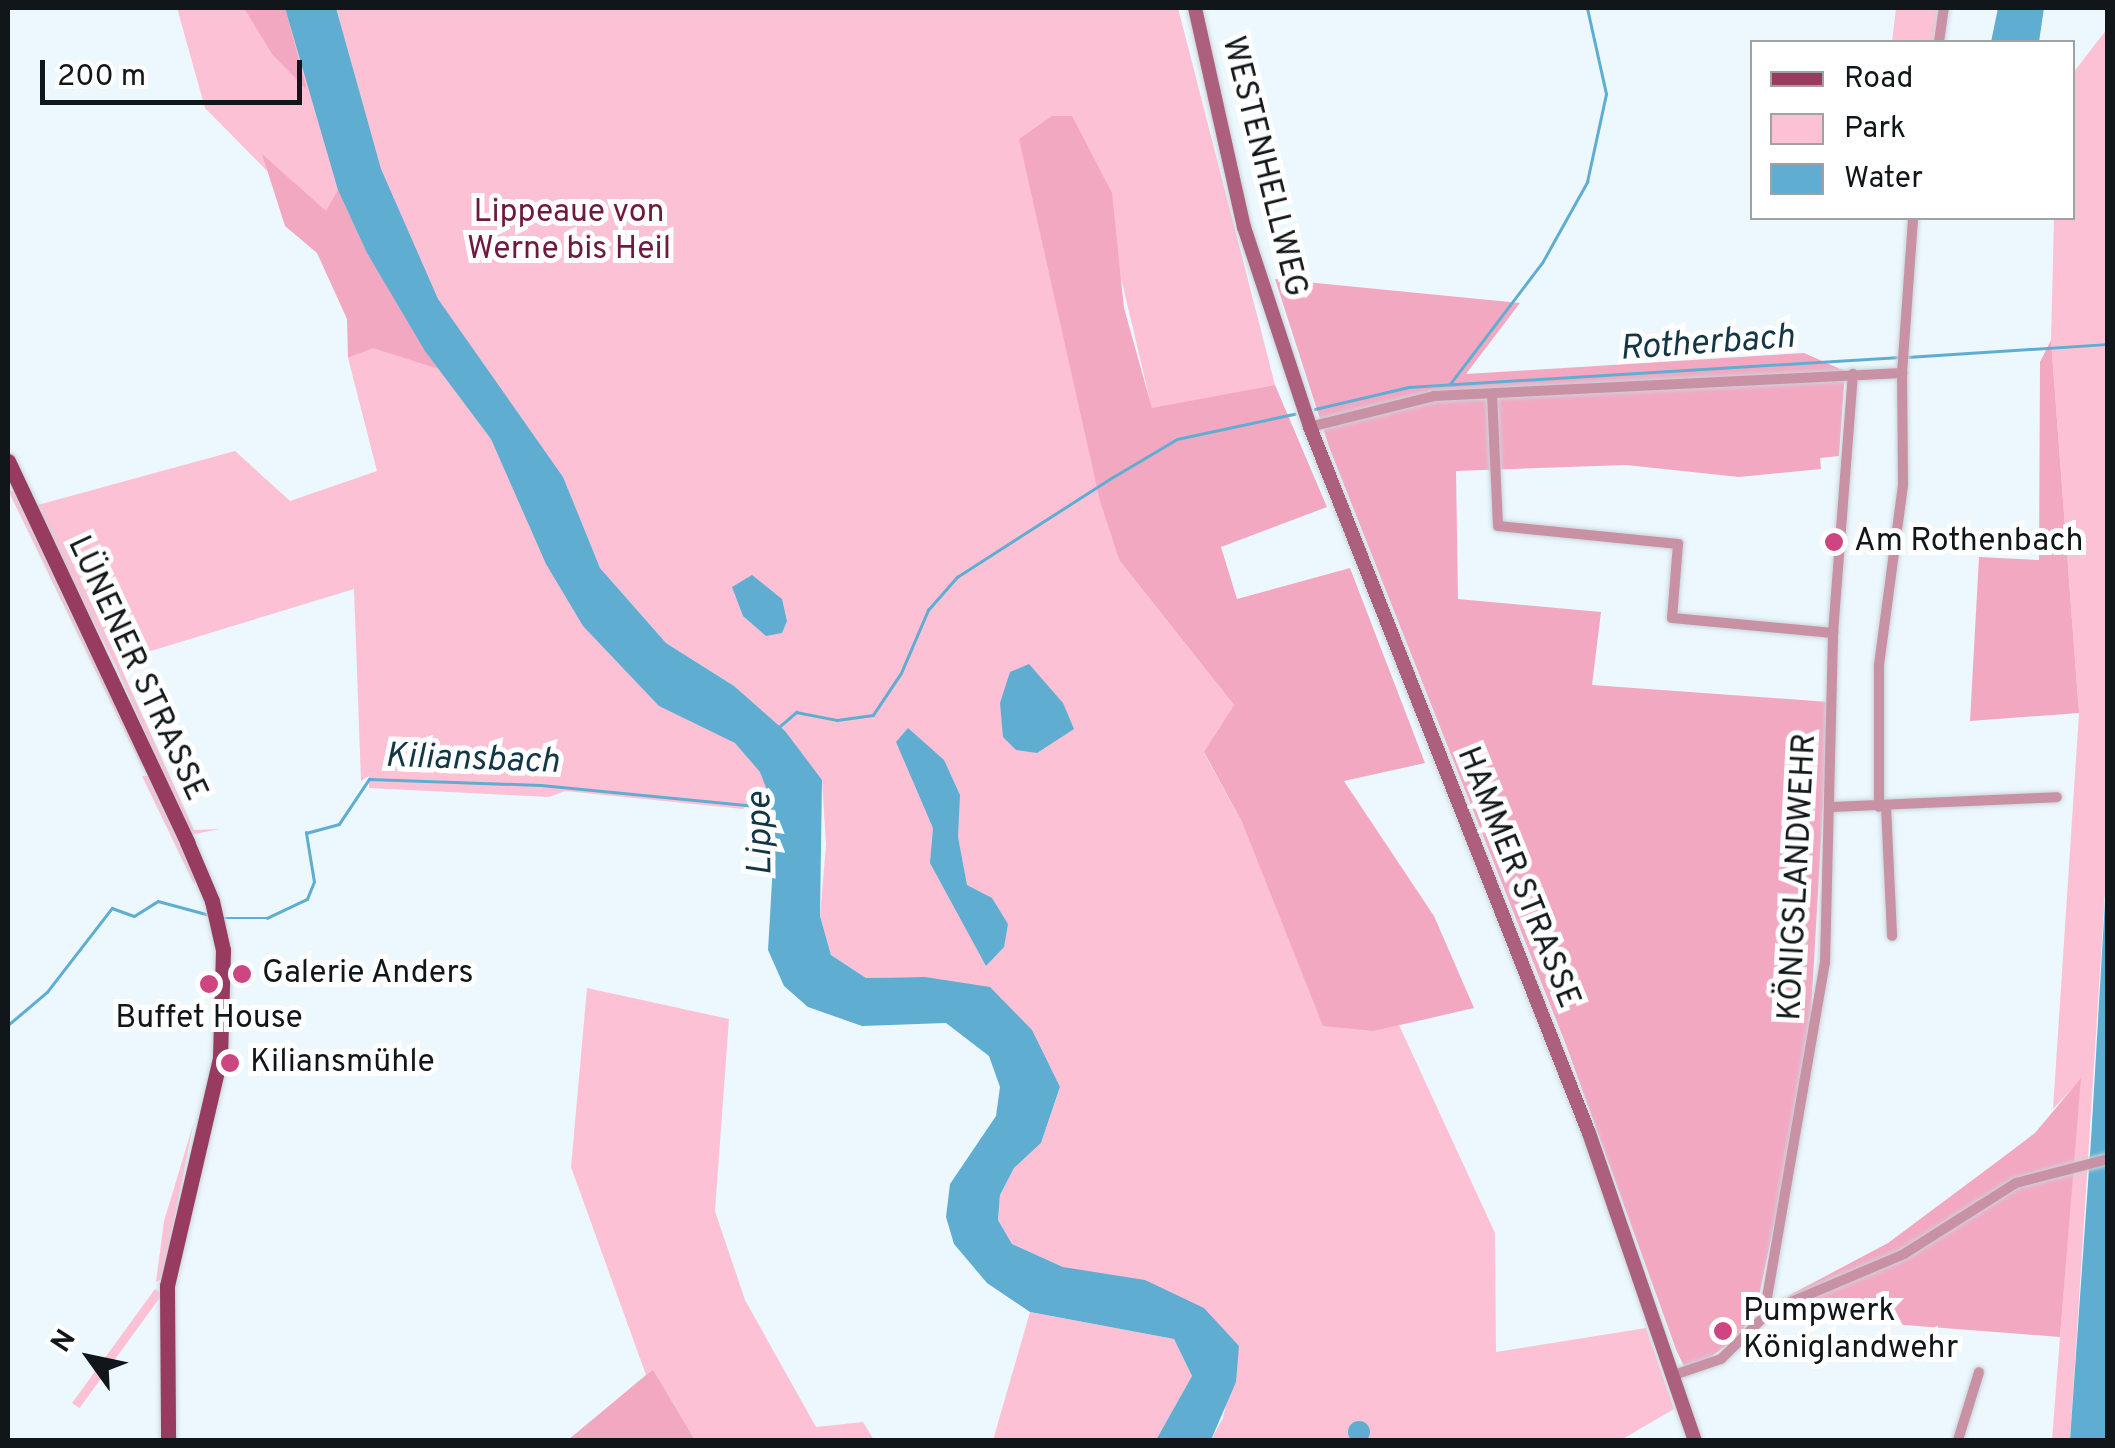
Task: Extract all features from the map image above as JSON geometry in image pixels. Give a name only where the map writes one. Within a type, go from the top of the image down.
[{"type":"main road","name":"WESTENHELLWEG","points":[[1195,8],[1232,177],[1280,338]]},
{"type":"main road","name":"HAMMER STRASSE","points":[[1280,338],[1310,427],[1589,1133],[1694,1440]]},
{"type":"main road","name":"LÜNENER STRASSE","points":[[8,461],[13,485],[212,901],[226,1009],[215,1086],[169,1272],[168,1440]]},
{"type":"street","points":[[1938,40],[1944,8]]},
{"type":"street","points":[[1892,936],[1879,665],[1903,484],[1902,373],[1913,220]]},
{"type":"street","points":[[1310,427],[1415,399],[1902,373]]},
{"type":"street","name":"KÖNIGSLANDWEHR","points":[[1764,1315],[1814,1046],[1830,807],[1832,633],[1853,374]]},
{"type":"street","points":[[1492,394],[1498,526],[1678,544],[1672,618],[1832,633]]},
{"type":"street","points":[[1830,807],[2057,797]]},
{"type":"street","points":[[1674,1375],[1720,1359],[1764,1315],[1904,1254],[2016,1183],[2074,1164],[2108,1158]]},
{"type":"street","points":[[1958,1440],[1979,1372]]},
{"type":"green space","name":"Lippeaue von Werne bis Heil","points":[[177,8],[1178,8],[1275,385],[1152,409],[1113,244],[1082,398],[1100,500],[1119,560],[1234,705],[1204,753],[1242,822],[1374,1031],[1399,1025],[1495,1233],[1496,1352],[1646,1328],[1674,1409],[1621,1440],[1211,1440],[1223,1418],[1239,1346],[1012,1244],[998,1220],[1000,1195],[1014,1168],[1041,1143],[1060,1088],[925,977],[866,978],[831,955],[820,916],[826,845],[822,780],[734,686],[666,643],[600,568],[579,518],[546,527],[749,724],[772,803],[754,801],[743,809],[565,791],[549,797],[369,788],[369,776],[361,781],[354,589],[118,661],[194,830],[220,829],[190,835],[115,664],[34,506],[235,451],[290,501],[377,471],[348,358],[358,354],[340,291],[276,180],[205,108]]},
{"type":"green space","points":[[1896,8],[1948,8],[1942,40],[1892,40]]},
{"type":"green space","points":[[2107,29],[2107,862],[2070,1440],[2052,1440],[2080,1080],[2053,1109],[2079,713],[2051,340],[2054,220],[2075,220],[2075,70]]},
{"type":"green space","points":[[8,490],[17,492],[145,762],[142,767]]},
{"type":"green space","points":[[142,776],[152,776],[197,879],[194,884]]},
{"type":"green space","points":[[587,988],[729,1019],[715,1211],[745,1300],[816,1427],[863,1422],[874,1440],[695,1440],[653,1371],[646,1375],[571,1167]]},
{"type":"green space","points":[[193,1125],[163,1278],[156,1282],[164,1221]]},
{"type":"green space","points":[[155,1289],[162,1294],[79,1408],[72,1403]]},
{"type":"green space","points":[[1030,1312],[1174,1339],[1192,1376],[1156,1440],[993,1440]]},
{"type":"shaded area","points":[[244,8],[285,8],[307,90],[272,54]]},
{"type":"shaded area","points":[[1052,116],[1072,116],[1112,193],[1124,308],[1152,408],[1275,385],[1327,507],[1221,547],[1237,599],[1350,568],[1425,763],[1344,781],[1434,916],[1474,1008],[1374,1031],[1323,1026],[1242,822],[1204,752],[1234,705],[1119,560],[1100,501],[1019,139]]},
{"type":"shaded area","points":[[262,154],[326,211],[338,190],[367,253],[439,369],[373,348],[348,358],[347,319],[317,253],[285,226]]},
{"type":"shaded area","points":[[1275,279],[1520,303],[1466,374],[1804,353],[1845,371],[1839,456],[1820,458],[1821,469],[1739,477],[1626,465],[1456,471],[1458,599],[1601,612],[1592,685],[1829,702],[1808,1065],[1759,1296],[1740,1336],[1709,1358],[1684,1366],[1677,1352],[1566,1045],[1329,447]]},
{"type":"shaded area","points":[[2051,340],[2079,713],[1970,721],[1979,557],[2039,560],[2040,362]]},
{"type":"shaded area","points":[[2081,1078],[2060,1337],[1788,1316],[1788,1296],[1888,1243],[2035,1133]]},
{"type":"shaded area","points":[[653,1370],[695,1440],[568,1440],[646,1375]]},
{"type":"water","points":[[285,8],[336,8],[381,169],[438,299],[563,477],[600,568],[666,643],[734,686],[785,731],[822,780],[820,916],[831,955],[866,978],[925,977],[990,987],[1032,1030],[1060,1087],[1041,1143],[1014,1168],[1000,1195],[998,1220],[1012,1244],[1063,1267],[1145,1280],[1204,1308],[1239,1346],[1236,1382],[1211,1440],[1156,1440],[1192,1376],[1174,1339],[1030,1312],[987,1283],[954,1244],[946,1217],[950,1184],[996,1116],[1000,1087],[989,1056],[946,1023],[862,1026],[808,1007],[784,986],[768,950],[776,813],[760,772],[735,743],[659,706],[583,626],[546,564],[491,439],[425,351],[367,253],[338,190]]},
{"type":"water","points":[[1998,8],[2044,8],[2039,40],[1991,40]]},
{"type":"water","points":[[752,575],[782,599],[787,621],[782,633],[766,636],[743,616],[732,587]]},
{"type":"water","points":[[1029,664],[1063,703],[1074,729],[1037,753],[1016,750],[1003,737],[1000,703],[1010,672]]},
{"type":"water","points":[[908,728],[944,760],[960,795],[958,837],[967,885],[992,898],[1008,924],[1004,947],[986,966],[930,863],[933,828],[896,742]]},
{"type":"water","points":[[2107,867],[2107,1440],[2070,1440],[2091,1140]]},
{"type":"water","points":[[1359,1421],[1367,1424],[1367,1440],[1359,1443],[1351,1440],[1348,1432],[1351,1424]]},
{"type":"waterway","points":[[1450,384],[1542,263],[1587,182],[1606,94],[1587,8]]},
{"type":"waterway","name":"Rotherbach","points":[[1907,357],[2106,344]]},
{"type":"waterway","name":"Rotherbach","points":[[1315,409],[1409,387],[1900,357]]},
{"type":"waterway","name":"Rotherbach","points":[[779,727],[796,712],[837,720],[873,715],[901,673],[928,610],[957,577],[1113,477],[1177,439],[1294,414]]},
{"type":"waterway","name":"Kiliansbach","points":[[223,918],[267,918],[307,899],[314,882],[306,833],[339,824],[369,779],[541,785],[776,808]]},
{"type":"waterway","name":"Kiliansbach","points":[[8,1025],[47,992],[112,908],[134,916],[158,901],[210,915]]},
{"type":"place","name":"Am Rothenbach","points":[[1834,542]]},
{"type":"place","name":"Galerie Anders","points":[[242,974]]},
{"type":"place","name":"Buffet House","points":[[209,984]]},
{"type":"place","name":"Kiliansmühle","points":[[230,1063]]},
{"type":"place","name":"Pumpwerk Königlandwehr","points":[[1723,1331]]},
{"type":"water label","name":"Lippe","points":[[761,834]]}]
